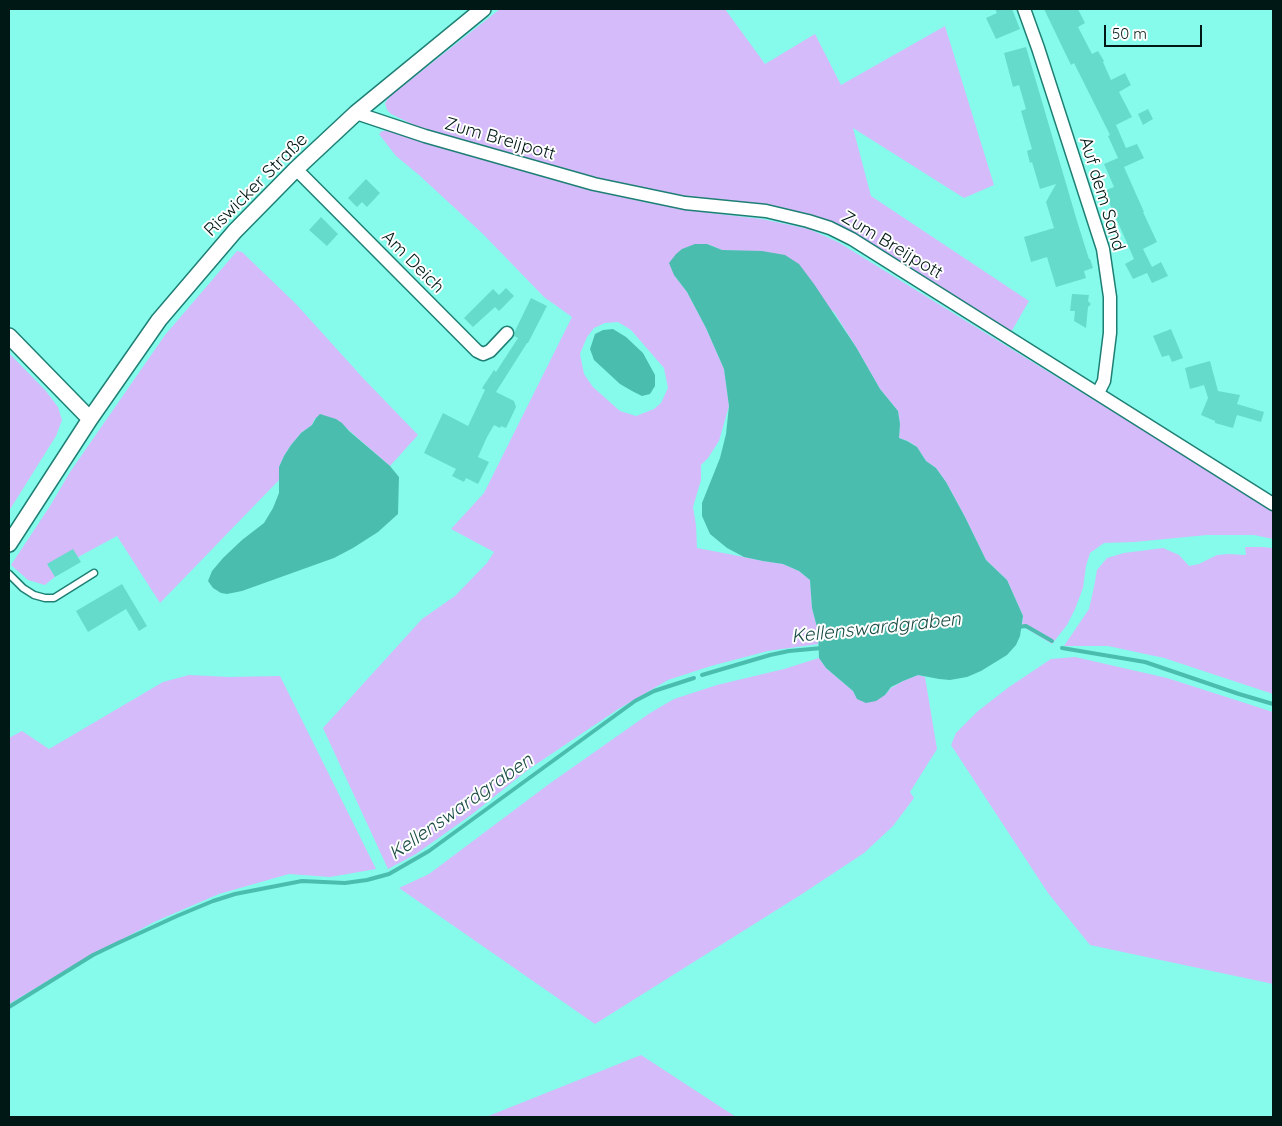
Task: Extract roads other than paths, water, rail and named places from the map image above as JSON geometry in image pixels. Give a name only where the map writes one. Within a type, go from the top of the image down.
[{"type":"street","name":"Riswicker Straße","points":[[9,544],[90,419],[159,320],[235,231],[296,169],[356,113],[483,9]]},
{"type":"street","name":"Auf dem Sand","points":[[1024,9],[1103,249],[1110,297],[1110,333],[1104,381],[1098,394]]},
{"type":"street","name":"Zum Breijpott","points":[[356,113],[425,136],[594,184],[685,203],[766,211],[830,228],[852,239],[1273,504]]},
{"type":"street","name":"Am Deich","points":[[296,169],[477,351],[483,354],[490,351],[508,333]]},
{"type":"street","points":[[9,336],[90,419]]},
{"type":"lane","points":[[9,574],[23,588],[34,595],[54,598],[94,573]]},
{"type":"water","points":[[695,244],[707,244],[722,250],[762,251],[785,255],[799,264],[856,347],[880,389],[898,411],[900,424],[899,438],[917,447],[926,461],[936,468],[946,482],[986,560],[1007,580],[1023,616],[1020,636],[1016,645],[1007,655],[967,677],[950,680],[918,675],[891,687],[885,695],[876,701],[866,703],[857,699],[853,691],[826,668],[819,658],[818,631],[812,608],[810,580],[799,571],[783,564],[744,557],[727,548],[710,534],[702,516],[702,503],[720,458],[726,434],[729,406],[724,369],[706,328],[687,292],[674,275],[669,263],[682,249]]},
{"type":"water","points":[[613,329],[626,337],[643,353],[655,375],[655,386],[650,394],[642,396],[620,384],[594,360],[590,349],[595,334],[603,330]]},
{"type":"water","points":[[320,414],[342,423],[390,466],[399,477],[398,514],[378,532],[334,558],[242,591],[227,594],[221,593],[213,588],[208,581],[212,571],[242,540],[264,523],[279,493],[279,467],[284,456],[301,433],[312,425]]},
{"type":"waterway","name":"Kellenswardgraben","points":[[1017,627],[1026,626],[1052,641]]},
{"type":"waterway","name":"Kellenswardgraben","points":[[702,675],[770,655],[822,648]]},
{"type":"waterway","name":"Kellenswardgraben","points":[[1062,648],[1145,662],[1273,704]]},
{"type":"waterway","name":"Kellenswardgraben","points":[[9,1007],[93,955],[213,901],[235,894],[302,881],[345,883],[389,874],[429,851],[635,701],[654,691],[694,678]]}]
